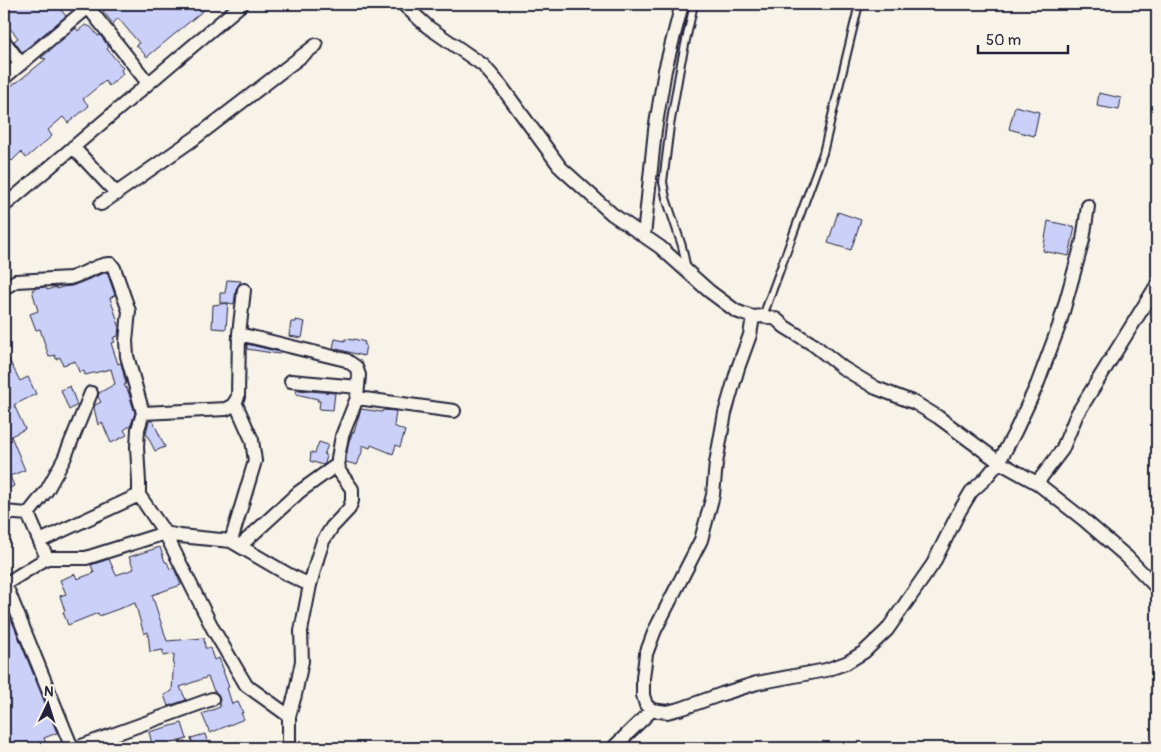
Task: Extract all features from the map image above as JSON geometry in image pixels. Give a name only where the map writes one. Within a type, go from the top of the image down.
[{"type":"street","points":[[4,206],[242,4]]},
{"type":"street","points":[[403,4],[428,27],[483,65],[501,86],[561,168],[612,214],[660,247],[710,291],[736,311],[776,319],[843,368],[876,388],[915,403],[938,417],[999,462],[1036,483],[1128,557],[1157,588]]},
{"type":"street","points":[[644,236],[655,130],[665,70],[682,4]]},
{"type":"street","points":[[4,78],[90,5],[148,84]]},
{"type":"street","points":[[4,41],[22,64]]},
{"type":"street","points":[[101,204],[195,138],[316,45]]},
{"type":"street","points":[[73,147],[117,194]]},
{"type":"street","points":[[758,316],[738,368],[725,412],[716,463],[713,495],[701,540],[655,630],[646,654],[643,695],[646,706],[652,710],[666,712],[757,683],[826,670],[846,663],[864,652],[887,630],[933,564],[971,492],[985,480],[999,462],[1015,432],[1037,385],[1059,326],[1083,240],[1088,206]]},
{"type":"street","points":[[4,288],[16,281],[70,278],[105,264],[110,264],[114,268],[129,311],[126,341],[127,356],[143,413],[138,429],[137,447],[140,482],[139,495],[165,533],[213,629],[246,685],[289,716]]},
{"type":"street","points":[[1036,483],[1062,450],[1077,414],[1157,286]]},
{"type":"street","points":[[143,413],[226,409],[233,405],[238,397],[239,334],[244,290]]},
{"type":"street","points":[[239,334],[346,360],[356,367],[359,375],[357,392],[342,436],[338,458],[339,471],[352,489],[352,502],[349,510],[332,527],[323,542],[310,584],[301,631],[302,661],[289,716],[289,748]]},
{"type":"street","points":[[291,381],[454,411]]},
{"type":"street","points":[[28,514],[47,490],[64,459],[91,393]]},
{"type":"street","points":[[235,402],[252,440],[255,461],[235,543]]},
{"type":"street","points":[[235,543],[299,492],[338,464]]},
{"type":"street","points":[[40,541],[139,495]]},
{"type":"street","points":[[4,512],[28,514]]},
{"type":"street","points":[[28,514],[47,558]]},
{"type":"street","points":[[72,748],[5,588],[47,558],[86,558],[165,533],[235,543],[289,575],[310,584]]},
{"type":"street","points":[[76,748],[212,699]]},
{"type":"street","points":[[614,748],[652,710]]},
{"type":"lane","points":[[688,271],[666,198],[664,182],[670,126],[694,4]]},
{"type":"lane","points":[[758,316],[823,153],[859,4]]},
{"type":"building","points":[[4,4],[70,4],[61,10],[66,16],[22,52],[14,41],[18,38],[4,21],[4,18],[9,13]]},
{"type":"building","points":[[111,4],[211,4],[147,57],[136,45],[139,43],[118,18],[113,24],[103,11]]},
{"type":"building","points":[[85,25],[91,27],[98,36],[100,35],[109,47],[107,49],[123,68],[121,70],[123,74],[109,86],[105,81],[83,99],[89,106],[68,123],[63,117],[48,130],[52,136],[26,158],[21,152],[4,166],[4,92],[46,59],[41,58],[76,28],[78,31]]},
{"type":"building","points":[[1099,93],[1121,98],[1119,110],[1097,106]]},
{"type":"building","points":[[1015,106],[1039,112],[1034,136],[1009,129]]},
{"type":"building","points":[[838,212],[861,220],[851,250],[828,243]]},
{"type":"building","points":[[1048,221],[1075,227],[1069,256],[1043,251]]},
{"type":"building","points":[[107,272],[115,295],[110,298],[119,325],[118,336],[113,338],[115,342],[111,343],[118,364],[121,363],[126,384],[124,385],[128,391],[135,413],[131,425],[124,430],[127,435],[111,443],[102,422],[98,425],[94,408],[95,405],[101,402],[98,397],[99,393],[115,384],[111,369],[85,375],[84,371],[79,372],[75,361],[63,365],[60,357],[56,359],[55,355],[49,357],[40,329],[36,330],[30,314],[38,311],[32,290],[46,287],[47,290],[56,287],[57,289],[72,286]]},
{"type":"building","points":[[227,280],[241,281],[236,289],[234,304],[220,303],[220,293],[225,293]]},
{"type":"building","points":[[228,303],[226,329],[212,328],[213,305]]},
{"type":"building","points":[[296,320],[305,322],[302,338],[289,336],[291,322],[296,322]]},
{"type":"building","points":[[335,339],[345,341],[345,339],[354,339],[365,342],[364,356],[333,348]]},
{"type":"building","points":[[247,344],[280,352],[279,354],[247,349]]},
{"type":"building","points":[[4,350],[20,381],[28,377],[36,394],[14,405],[25,429],[11,436],[25,470],[10,476],[14,486],[4,491],[4,385],[10,396],[4,384]]},
{"type":"building","points":[[70,386],[77,405],[69,410],[61,390]]},
{"type":"building","points":[[297,390],[335,393],[333,410],[319,409],[320,401],[317,401],[318,399],[296,394]]},
{"type":"building","points":[[361,409],[382,412],[383,410],[396,411],[394,426],[405,431],[400,447],[396,445],[393,454],[371,445],[370,448],[362,445],[362,452],[357,465],[346,462],[346,458],[349,441],[354,432]]},
{"type":"building","points":[[149,421],[153,421],[165,447],[155,451],[146,433]]},
{"type":"building","points":[[319,442],[328,445],[324,455],[327,456],[323,465],[310,461],[311,452],[315,453]]},
{"type":"building","points":[[160,547],[165,562],[167,562],[170,569],[174,568],[181,585],[152,595],[167,641],[204,638],[205,648],[210,648],[214,660],[219,658],[229,687],[227,688],[232,704],[238,702],[243,713],[241,713],[244,719],[210,733],[202,714],[220,707],[219,696],[214,691],[208,677],[180,687],[186,700],[168,706],[164,695],[172,691],[174,654],[163,656],[163,650],[150,652],[148,632],[144,634],[135,603],[99,616],[98,613],[68,625],[63,612],[65,611],[60,596],[66,594],[60,580],[75,574],[77,579],[94,573],[91,565],[109,559],[116,575],[134,569],[129,557]]},
{"type":"building","points":[[4,617],[12,621],[57,733],[44,738],[48,748],[6,748],[4,743]]},
{"type":"building","points":[[182,723],[187,739],[153,748],[149,732]]},
{"type":"building","points":[[205,734],[209,747],[194,748],[191,738]]}]
